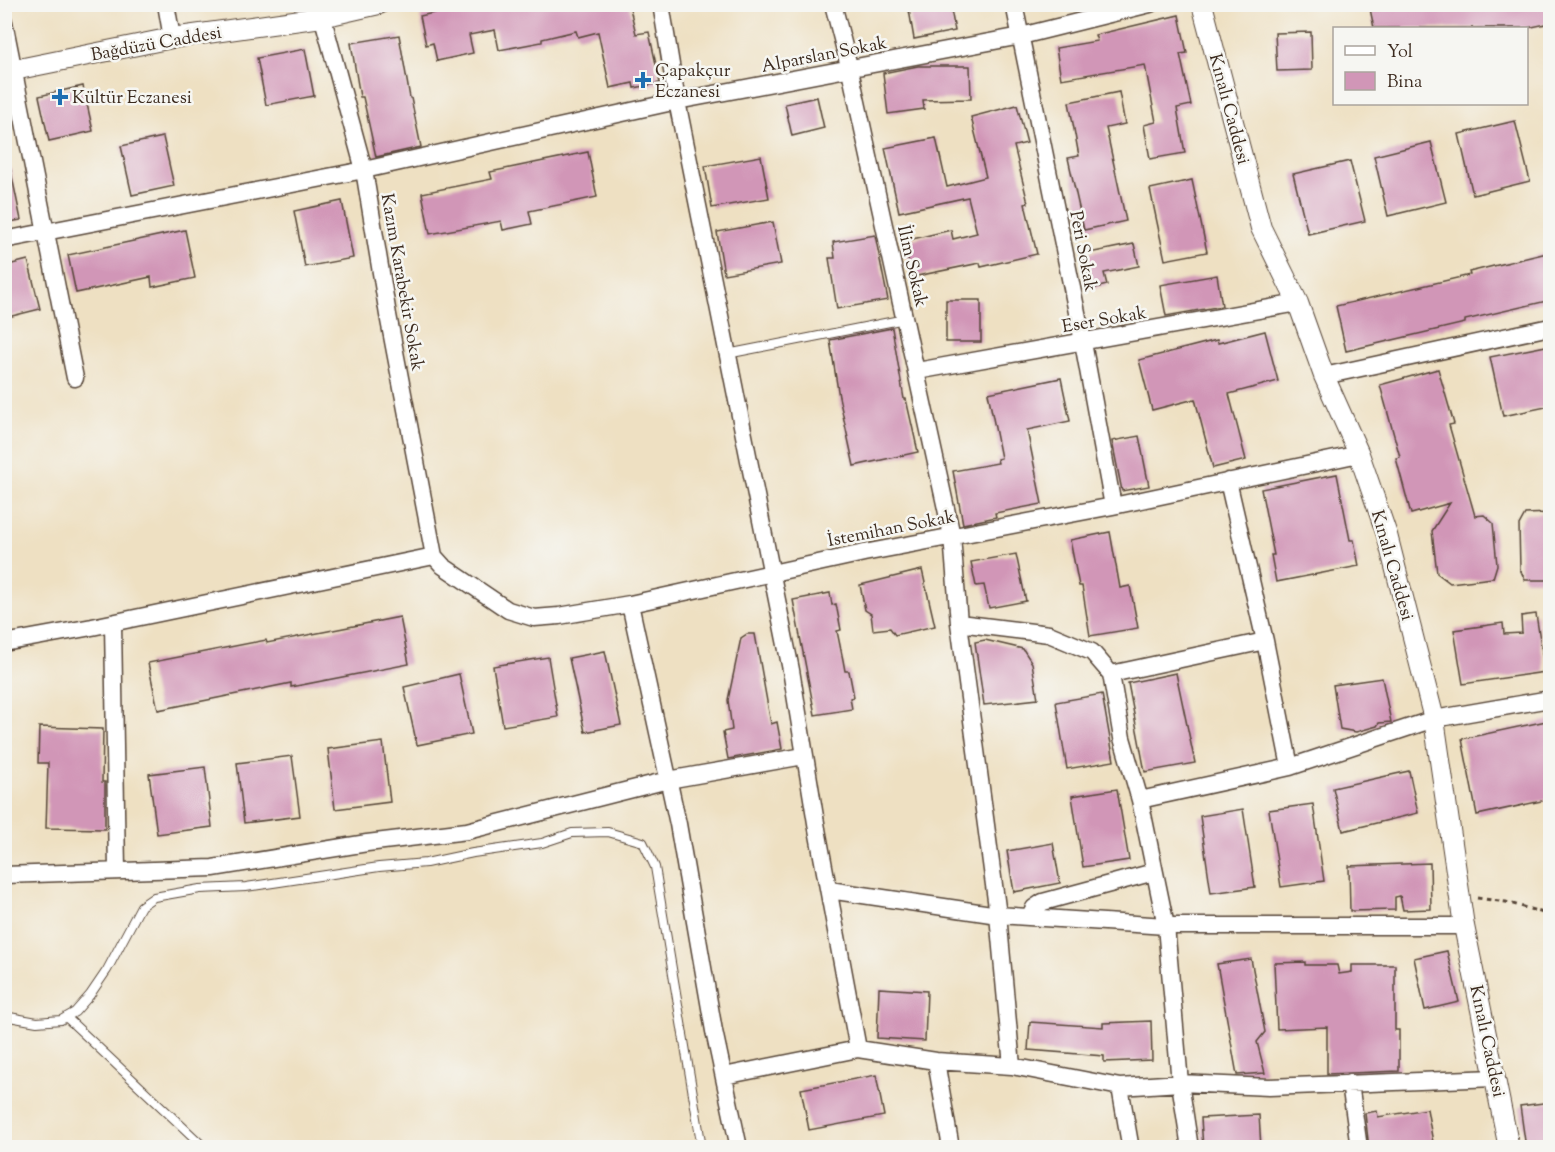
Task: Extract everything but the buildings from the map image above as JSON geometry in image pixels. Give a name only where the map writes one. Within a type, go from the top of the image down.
[{"type":"street","points":[[166,4],[172,38]]},
{"type":"street","name":"Bağdüzü Caddesi","points":[[9,71],[320,11],[379,4]]},
{"type":"street","points":[[660,4],[677,101],[791,670],[804,756],[858,1049]]},
{"type":"street","name":"İlim Sokak","points":[[833,4],[850,70],[952,536],[959,623],[998,915],[1012,1066]]},
{"type":"street","name":"Peri Sokak","points":[[1014,4],[1083,343],[1113,506]]},
{"type":"street","name":"Alparslan Sokak","points":[[4,240],[364,170],[677,101],[1021,36],[1150,4]]},
{"type":"street","name":"Kınalı Caddesi","points":[[1202,4],[1261,228],[1298,303],[1324,376],[1359,454],[1387,535],[1434,719],[1464,926],[1509,1148]]},
{"type":"street","name":"Kazım Karabekir Sokak","points":[[320,11],[364,170],[388,315],[439,561]]},
{"type":"street","points":[[4,22],[9,71],[46,231],[75,378]]},
{"type":"street","name":"Eser Sokak","points":[[917,371],[1298,303]]},
{"type":"street","points":[[1324,376],[1551,327]]},
{"type":"street","name":"İstemihan Sokak","points":[[439,561],[508,610],[534,618],[559,616],[630,604],[1359,454]]},
{"type":"street","points":[[1228,481],[1265,640],[1290,767]]},
{"type":"street","points":[[4,643],[439,561]]},
{"type":"street","points":[[630,604],[678,824],[714,1031],[739,1148]]},
{"type":"street","points":[[113,622],[117,871]]},
{"type":"street","points":[[959,623],[1049,634],[1092,652],[1111,674],[1122,738],[1140,800],[1166,926],[1180,1083],[1190,1148]]},
{"type":"street","points":[[1111,674],[1265,640]]},
{"type":"street","points":[[1140,800],[1290,767],[1434,719],[1551,699]]},
{"type":"street","points":[[4,875],[213,868],[367,843],[467,831],[668,780],[804,756]]},
{"type":"street","points":[[1029,917],[1034,908],[1042,902],[1154,872]]},
{"type":"street","points":[[828,890],[998,915],[1166,926],[1464,926]]},
{"type":"street","points":[[724,1076],[858,1049],[936,1061],[1012,1066],[1120,1087],[1180,1083],[1269,1087],[1495,1078]]},
{"type":"street","points":[[936,1061],[951,1148]]},
{"type":"street","points":[[1350,1083],[1359,1148]]},
{"type":"street","points":[[1120,1087],[1130,1144]]},
{"type":"lane","points":[[727,354],[905,319]]},
{"type":"lane","points":[[4,1016],[37,1022],[66,1017],[75,1012],[107,970],[141,906],[154,897],[200,889],[246,886],[379,867],[426,863],[473,853],[542,843],[572,833],[608,832],[643,842],[655,867],[702,1148]]},
{"type":"lane","points":[[66,1017],[205,1148]]},
{"type":"path","points":[[1460,898],[1490,899],[1551,915]]},
{"type":"place","name":"Çapakçur Eczanesi","points":[[643,80]]},
{"type":"place","name":"Kültür Eczanesi","points":[[60,97]]}]
